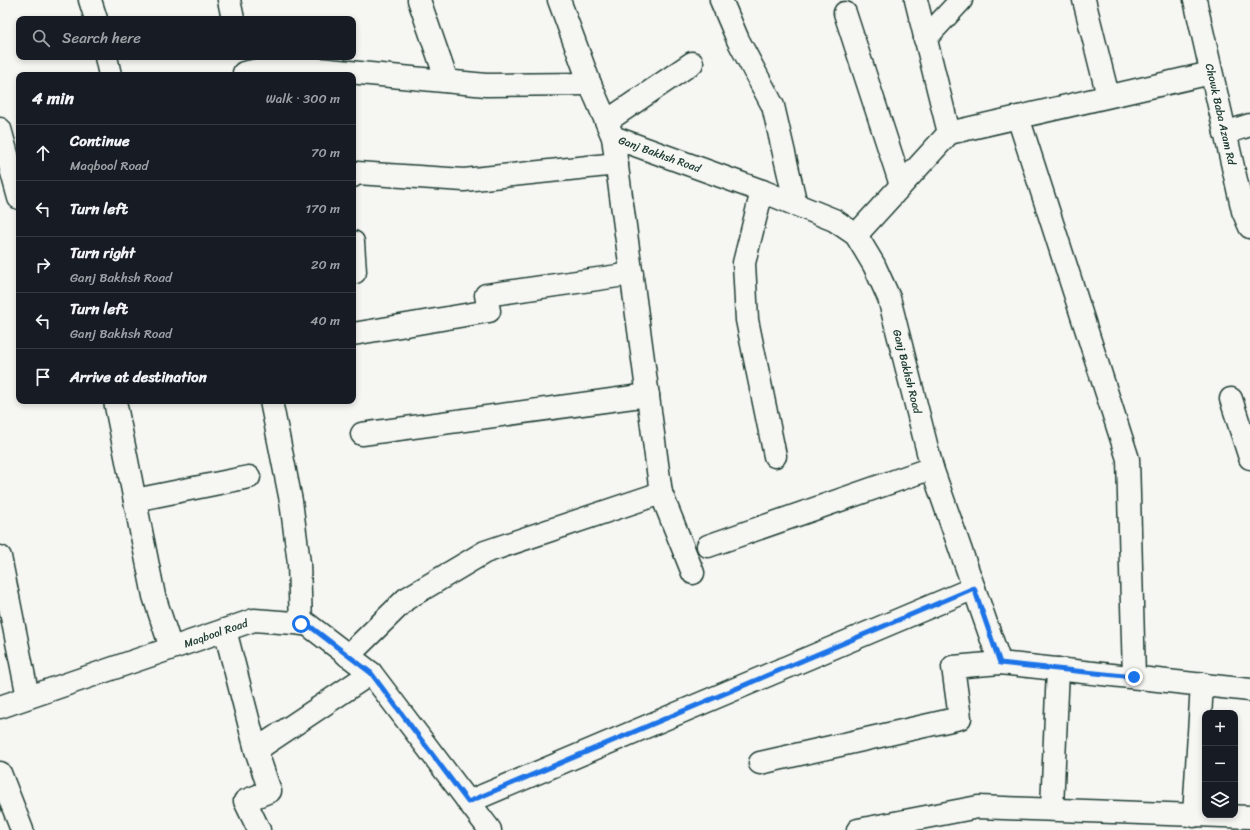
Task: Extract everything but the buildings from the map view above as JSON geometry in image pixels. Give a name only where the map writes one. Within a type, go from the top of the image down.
[{"type":"street","points":[[90,0],[95,16]]},
{"type":"street","points":[[229,0],[232,16]]},
{"type":"street","points":[[419,0],[447,81]]},
{"type":"street","points":[[559,0],[590,84],[610,129],[617,164],[661,493],[693,573]]},
{"type":"street","points":[[721,0],[738,40],[773,106],[796,204]]},
{"type":"street","points":[[916,0],[949,133]]},
{"type":"street","points":[[925,39],[961,0]]},
{"type":"street","points":[[1084,0],[1108,96]]},
{"type":"street","name":"Chowk Baba Azam Rd","points":[[1195,0],[1243,211],[1250,227]]},
{"type":"street","points":[[845,13],[901,185]]},
{"type":"street","points":[[107,60],[109,72]]},
{"type":"street","points":[[610,129],[692,63]]},
{"type":"street","points":[[243,68],[307,68],[350,72]]},
{"type":"street","points":[[356,73],[486,84],[590,84]]},
{"type":"street","points":[[856,235],[949,133],[1211,73]]},
{"type":"street","points":[[1018,117],[1128,459],[1134,677]]},
{"type":"street","points":[[1225,133],[1250,124]]},
{"type":"street","points":[[0,129],[16,187]]},
{"type":"street","name":"Ganj Bakhsh Road","points":[[610,129],[834,220],[856,235],[874,265],[889,298],[932,468],[1000,663]]},
{"type":"street","points":[[356,175],[464,180],[617,164]]},
{"type":"street","points":[[762,191],[744,263],[747,320],[775,456]]},
{"type":"street","points":[[356,333],[489,311],[486,295],[632,274]]},
{"type":"street","points":[[362,434],[648,395]]},
{"type":"street","points":[[1231,399],[1250,458]]},
{"type":"street","points":[[116,404],[154,596],[171,648]]},
{"type":"street","points":[[272,404],[290,501],[299,563],[301,624]]},
{"type":"street","points":[[708,546],[932,468]]},
{"type":"street","points":[[135,500],[249,477]]},
{"type":"street","points":[[348,656],[406,599],[485,552],[661,493]]},
{"type":"street","points":[[0,556],[28,698]]},
{"type":"street","points":[[468,802],[974,588]]},
{"type":"street","name":"Maqbool Road","points":[[0,707],[254,620],[307,624],[371,673],[490,830]]},
{"type":"street","points":[[225,630],[256,750],[270,791],[245,801],[259,830]]},
{"type":"street","points":[[760,763],[960,718],[953,667],[1000,663],[1250,690]]},
{"type":"street","points":[[1052,808],[1058,669]]},
{"type":"street","points":[[256,750],[371,673]]},
{"type":"street","points":[[1194,816],[1202,684]]},
{"type":"street","points":[[0,772],[22,830]]},
{"type":"street","points":[[858,830],[978,807],[1052,808],[1194,816],[1250,817]]},
{"type":"route","points":[[301,624],[307,624],[371,673],[468,802],[974,588],[1000,663],[1134,677]]}]
